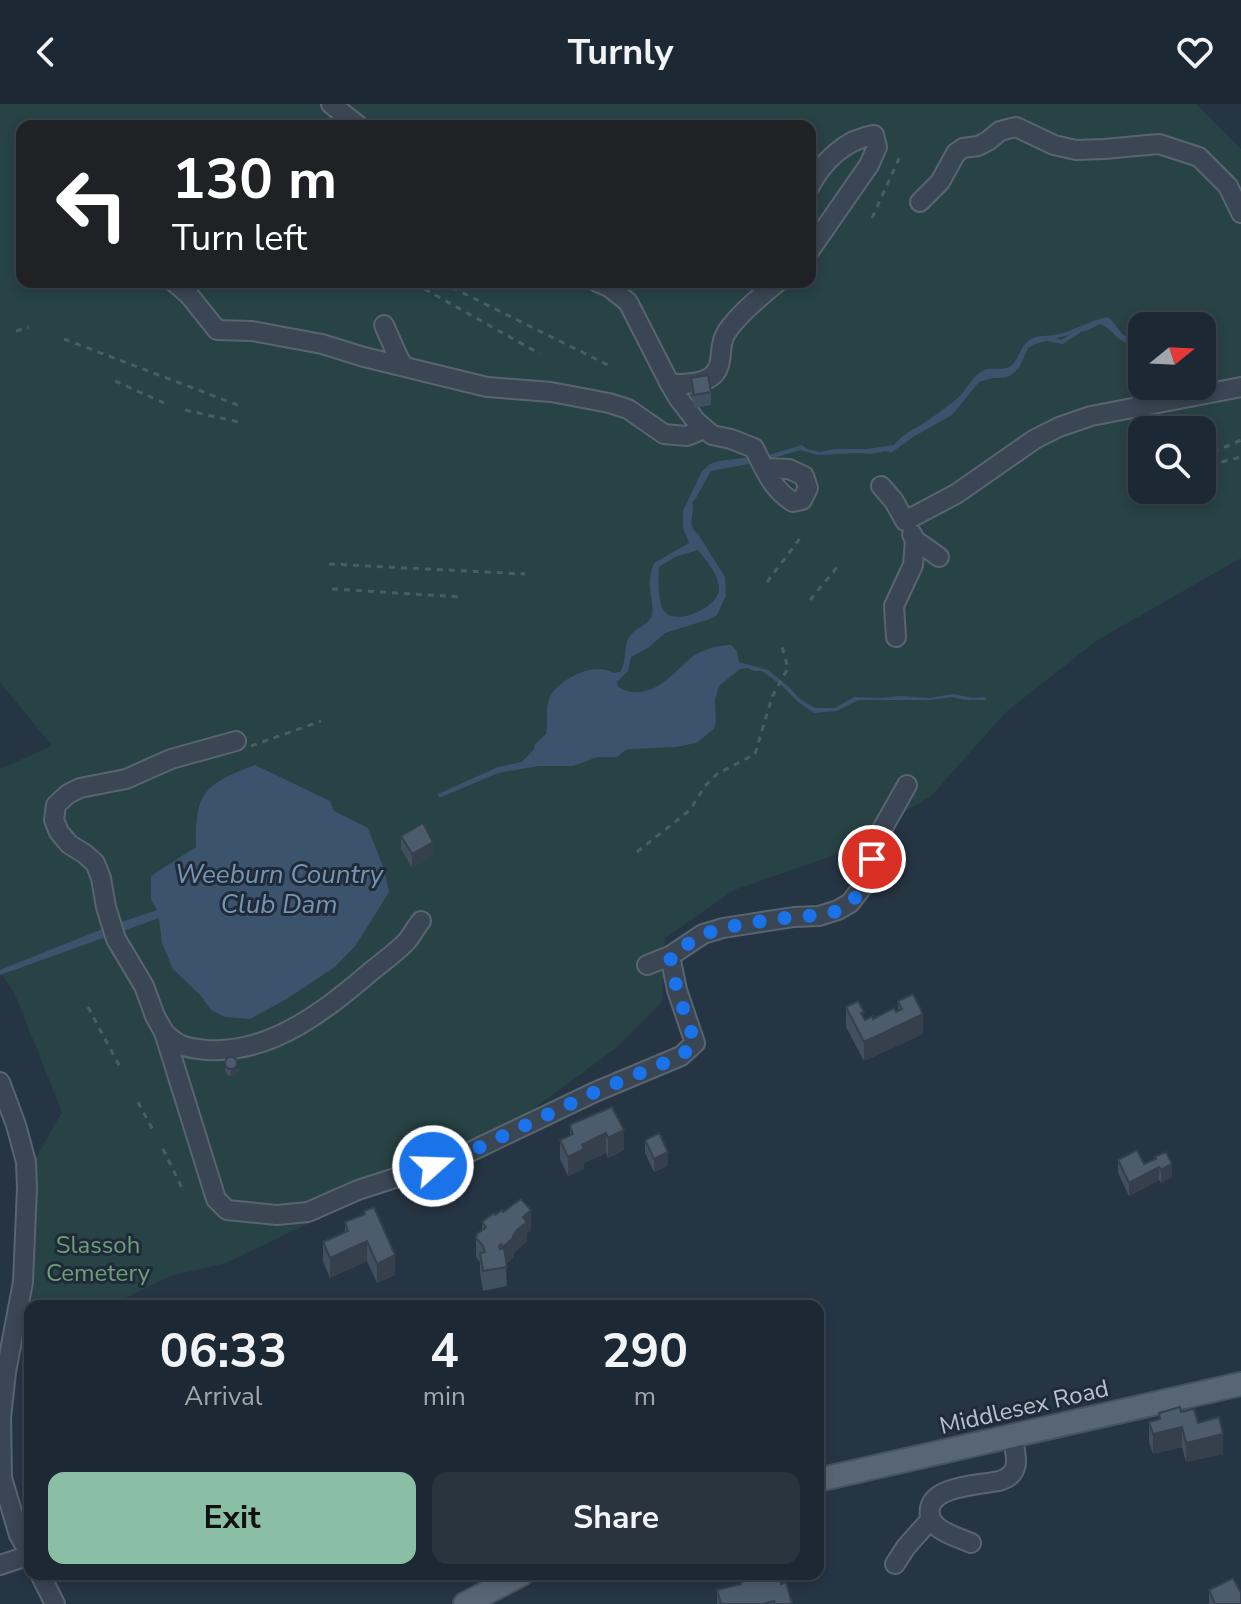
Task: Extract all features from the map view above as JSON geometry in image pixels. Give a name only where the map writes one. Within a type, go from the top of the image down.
[{"type":"main road","name":"Middlesex Road","points":[[824,1479],[1241,1384]]},
{"type":"main road","points":[[465,1604],[511,1580]]},
{"type":"street","points":[[331,104],[351,120]]},
{"type":"street","points":[[920,202],[940,182],[956,153],[963,148],[978,146],[1000,131],[1016,127],[1054,145],[1076,150],[1159,144],[1190,153],[1199,157],[1228,186],[1241,213]]},
{"type":"street","points":[[816,178],[831,158],[849,143],[874,135],[877,147],[869,165],[816,241]]},
{"type":"street","points":[[181,288],[217,330],[252,331],[322,344],[487,387],[551,392],[609,403],[628,409],[664,434],[687,436],[704,429]]},
{"type":"street","points":[[610,288],[628,302],[670,384],[687,410],[712,435],[754,448],[761,462]]},
{"type":"street","points":[[670,384],[700,382],[714,375],[719,367],[724,335],[771,288]]},
{"type":"street","points":[[384,325],[404,366]]},
{"type":"street","points":[[905,521],[956,494],[1035,439],[1059,427],[1091,416],[1241,387]]},
{"type":"street","points":[[881,486],[894,501],[915,540],[939,557]]},
{"type":"street","points":[[896,637],[894,606],[913,565],[915,540]]},
{"type":"street","points":[[241,745],[171,759],[126,779],[80,788],[56,805],[54,820],[69,844],[95,863],[116,939],[144,986],[164,1032],[216,1199],[227,1210],[277,1215],[308,1212],[358,1190],[457,1158],[595,1092],[681,1056],[695,1043],[677,990],[670,956]]},
{"type":"street","points":[[647,965],[670,956],[703,934],[723,928],[819,916],[850,903],[864,885],[875,842],[907,785]]},
{"type":"street","points":[[164,1032],[175,1044],[195,1049],[238,1048],[265,1041],[321,1012],[407,942],[421,921]]},
{"type":"street","points":[[0,1082],[8,1128],[26,1162],[23,1282],[6,1372],[1,1418],[2,1478],[24,1530]]},
{"type":"street","points":[[895,1564],[931,1519],[931,1507],[937,1496],[946,1491],[999,1481],[1012,1474],[1016,1456],[1012,1436]]},
{"type":"street","points":[[931,1519],[940,1529],[971,1543]]},
{"type":"street","points":[[0,1565],[24,1557]]},
{"type":"street","points":[[43,1580],[55,1604]]},
{"type":"path","points":[[872,218],[901,154]]},
{"type":"path","points":[[423,288],[540,354]]},
{"type":"path","points":[[453,288],[610,366]]},
{"type":"path","points":[[16,331],[29,327]]},
{"type":"path","points":[[64,339],[243,407]]},
{"type":"path","points":[[115,381],[164,403]]},
{"type":"path","points":[[185,410],[239,422]]},
{"type":"path","points":[[1216,451],[1241,440]]},
{"type":"path","points":[[1216,463],[1241,457]]},
{"type":"path","points":[[767,582],[801,537]]},
{"type":"path","points":[[329,564],[525,574]]},
{"type":"path","points":[[810,600],[838,566]]},
{"type":"path","points":[[332,589],[461,597]]},
{"type":"path","points":[[637,852],[690,810],[705,786],[717,774],[755,754],[772,697],[788,668],[781,643]]},
{"type":"path","points":[[241,745],[321,721]]},
{"type":"path","points":[[88,1007],[120,1067]]},
{"type":"path","points":[[138,1102],[155,1134]]},
{"type":"path","points":[[163,1149],[184,1192]]},
{"type":"green space","name":"Slassoh Cemetery","points":[[0,104],[1196,104],[1241,149],[1241,558],[1096,641],[1006,712],[932,795],[832,856],[734,890],[665,938],[662,1002],[616,1048],[495,1137],[226,1263],[170,1276],[121,1300],[29,1300],[35,1231],[34,1161],[62,1112],[14,992],[0,972],[0,769],[52,746],[0,682]]},
{"type":"water","points":[[1108,317],[1128,337],[1128,343],[1100,324],[1035,344],[1028,348],[1014,372],[979,382],[952,415],[891,453],[817,455],[801,450],[772,458],[766,463],[711,471],[692,502],[691,523],[725,577],[726,596],[717,615],[665,633],[648,648],[631,657],[628,671],[617,682],[618,687],[628,691],[646,691],[662,683],[700,652],[731,645],[737,651],[739,662],[768,670],[800,699],[815,708],[835,708],[854,697],[929,698],[953,694],[985,697],[987,700],[952,697],[930,700],[858,700],[837,711],[814,713],[762,671],[740,669],[719,686],[715,699],[714,729],[696,743],[626,750],[617,757],[598,757],[573,766],[539,766],[498,773],[439,798],[438,794],[498,767],[522,762],[546,734],[551,695],[571,677],[598,669],[620,672],[628,640],[649,621],[652,614],[650,581],[654,563],[689,543],[683,528],[683,511],[702,471],[710,464],[769,455],[802,445],[820,452],[894,445],[959,397],[980,372],[1012,365],[1031,339],[1062,333]],"holes":[[[698,550],[712,568],[719,589],[712,602],[687,616],[678,617],[664,611],[659,567],[675,557]]]},
{"type":"water","name":"Weeburn Country Club Dam","points":[[255,765],[330,801],[334,811],[368,828],[384,869],[389,892],[356,945],[335,967],[250,1019],[225,1017],[211,1010],[173,969],[162,943],[159,918],[0,975],[0,970],[157,910],[151,900],[151,876],[196,847],[198,813],[206,792],[225,778]]},
{"type":"building","points":[[708,375],[711,392],[694,395],[691,378]]},
{"type":"building","points":[[423,823],[433,842],[412,854],[401,836]]},
{"type":"building","points":[[913,994],[923,1014],[864,1042],[846,1007],[858,1001],[865,1020],[873,1016],[873,1019],[894,1008],[896,1012],[902,1009],[898,1001]]},
{"type":"building","points":[[231,1057],[237,1063],[231,1069],[225,1063]]},
{"type":"building","points":[[612,1107],[624,1130],[608,1138],[606,1133],[582,1145],[584,1149],[568,1157],[560,1140],[573,1134],[571,1124]]},
{"type":"building","points":[[659,1133],[668,1152],[654,1159],[645,1140]]},
{"type":"building","points":[[1137,1150],[1144,1164],[1166,1152],[1172,1164],[1161,1170],[1159,1167],[1129,1183],[1118,1160]]},
{"type":"building","points":[[521,1199],[531,1210],[523,1217],[527,1222],[503,1247],[501,1244],[499,1246],[500,1249],[504,1248],[507,1267],[483,1271],[480,1253],[485,1252],[476,1238],[486,1227],[482,1222]]},
{"type":"building","points":[[374,1207],[395,1255],[377,1264],[367,1241],[330,1258],[323,1242],[348,1231],[345,1222]]},
{"type":"building","points":[[1180,1407],[1181,1412],[1194,1409],[1198,1423],[1219,1417],[1223,1434],[1186,1443],[1182,1427],[1153,1434],[1149,1422],[1160,1419],[1159,1413]]},
{"type":"building","points":[[1233,1578],[1241,1593],[1241,1604],[1215,1604],[1209,1590]]},
{"type":"building","points":[[741,1582],[786,1582],[792,1604],[775,1604],[774,1601],[721,1604],[717,1590]]},
{"type":"waterway","points":[[1047,339],[1062,342],[1079,331]]},
{"type":"waterway","points":[[993,376],[1007,375],[1014,370]]},
{"type":"route","points":[[433,1166],[457,1158],[595,1092],[681,1056],[695,1043],[677,990],[670,956],[703,934],[723,928],[819,916],[838,910],[850,903],[864,885],[872,859]]}]
